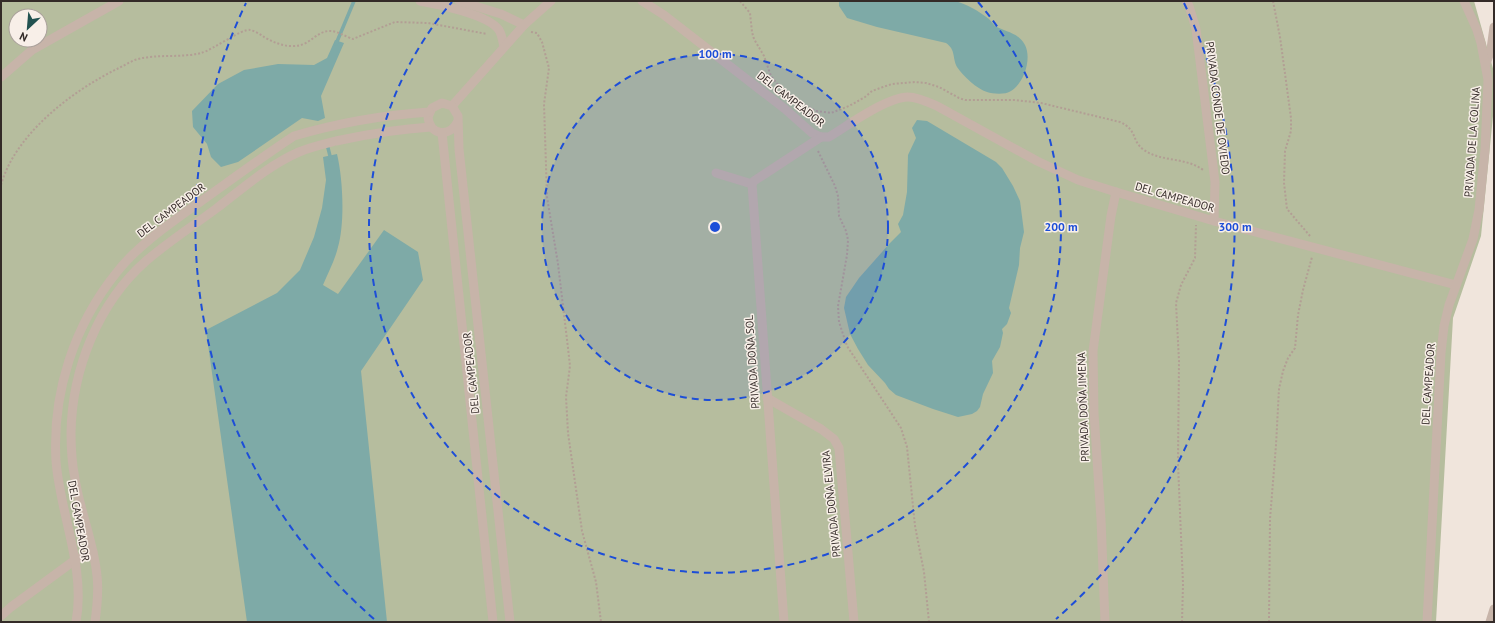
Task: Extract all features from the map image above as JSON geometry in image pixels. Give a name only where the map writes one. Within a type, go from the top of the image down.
[{"type":"street","points":[[1,77],[32,50],[120,1]]},
{"type":"street","points":[[420,1],[441,5],[472,14],[493,24],[501,34],[504,47]]},
{"type":"street","points":[[459,1],[501,14],[524,25]]},
{"type":"street","points":[[452,106],[524,25],[551,1]]},
{"type":"street","name":"DEL CAMPEADOR","points":[[642,1],[664,15],[812,133],[821,138],[829,137],[891,101],[908,97],[937,106],[1044,164],[1078,180],[1214,221],[1456,285],[1444,326],[1441,353],[1428,622]]},
{"type":"street","name":"PRIVADA CONDE DE OVIEDO","points":[[1186,1],[1196,29],[1215,182],[1214,221]]},
{"type":"street","name":"PRIVADA DE LA COLINA","points":[[1456,285],[1473,239],[1478,210],[1485,150],[1488,80],[1486,65],[1477,30],[1464,1]]},
{"type":"street","points":[[1486,65],[1491,49],[1494,28]]},
{"type":"street","name":"DEL CAMPEADOR","points":[[76,622],[78,612],[78,591],[75,560],[65,515],[56,462],[57,413],[62,384],[77,339],[102,292],[117,270],[161,230],[294,136],[319,128],[401,114],[429,112],[432,108],[442,103],[452,106],[458,116],[459,149],[510,622]]},
{"type":"street","points":[[429,112],[429,122],[435,131],[442,133],[449,132],[455,128],[458,121]]},
{"type":"street","name":"DEL CAMPEADOR","points":[[95,622],[97,604],[97,576],[93,552],[74,479],[71,432],[73,407],[89,344],[98,324],[114,297],[145,262],[270,168],[298,152],[319,145],[358,136],[431,127]]},
{"type":"street","name":"DEL CAMPEADOR","points":[[442,133],[493,622]]},
{"type":"street","points":[[716,173],[752,184],[754,181],[821,138]]},
{"type":"street","name":"PRIVADA DOÑA SOL","points":[[752,184],[784,622]]},
{"type":"street","name":"PRIVADA DOÑA JIMENA","points":[[1106,622],[1093,395],[1093,351],[1110,223],[1116,192]]},
{"type":"street","points":[[462,328],[478,326]]},
{"type":"street","points":[[77,339],[89,344]]},
{"type":"street","name":"PRIVADA DOÑA ELVIRA","points":[[767,398],[821,429],[834,439],[839,448],[854,622]]},
{"type":"street","points":[[480,500],[497,500]]},
{"type":"street","points":[[1,616],[75,560],[93,552]]},
{"type":"street","points":[[1490,622],[1494,609]]},
{"type":"path","points":[[740,1],[750,13],[754,39],[764,56],[771,76],[782,90],[816,111],[831,113],[849,106],[865,97],[872,91],[892,84],[914,82],[932,84],[966,100],[1015,100],[1041,103],[1124,124],[1133,132],[1137,142],[1143,149],[1153,155],[1196,164],[1215,182]]},
{"type":"path","points":[[1269,622],[1270,519],[1279,389],[1288,358],[1295,348],[1298,315],[1303,290],[1315,247],[1314,242],[1308,232],[1287,209],[1284,183],[1285,151],[1291,132],[1291,118],[1280,37],[1273,1]]},
{"type":"path","points":[[1,185],[8,166],[14,156],[29,136],[53,111],[78,91],[109,73],[138,59],[202,53],[244,31],[250,30],[280,44],[292,46],[302,46],[328,31],[353,39],[394,22],[428,23],[490,34],[501,34]]},
{"type":"path","points":[[517,33],[536,33],[542,42],[548,68],[544,104],[548,197],[558,264],[570,366],[566,397],[568,433],[582,531],[596,582],[601,622]]},
{"type":"path","points":[[782,90],[785,110]]},
{"type":"path","points":[[813,143],[835,186],[838,196],[839,216],[846,231],[848,240],[847,255],[838,306],[838,322],[847,346],[901,428],[907,447],[915,526],[924,572],[929,622]]},
{"type":"path","points":[[1182,622],[1178,464],[1179,361],[1176,303],[1182,285],[1195,258],[1197,215]]},
{"type":"green space","points":[[1,1],[1474,1],[1494,72],[1494,106],[1481,236],[1453,318],[1436,622],[1,622]]},
{"type":"water","points":[[839,1],[954,1],[964,4],[985,16],[995,26],[1016,35],[1022,41],[1025,45],[1028,57],[1026,70],[1020,82],[1011,91],[999,94],[987,92],[966,78],[960,71],[957,67],[951,48],[946,43],[877,27],[847,18],[839,6]]},
{"type":"water","points":[[335,40],[344,43],[321,96],[325,118],[318,121],[302,118],[238,162],[221,167],[211,157],[207,144],[193,127],[192,111],[218,84],[244,70],[278,64],[314,65],[327,58]]},
{"type":"water","points":[[917,120],[927,121],[996,162],[1002,168],[1020,201],[1024,232],[1020,248],[1019,265],[1009,308],[1011,313],[1007,324],[1002,329],[1003,333],[1000,347],[992,361],[993,373],[983,394],[980,407],[972,414],[958,417],[896,395],[889,389],[868,365],[858,349],[850,334],[844,308],[846,297],[859,278],[901,232],[898,224],[903,215],[907,192],[908,155],[916,138],[912,128]]},
{"type":"water","points":[[337,154],[342,188],[342,226],[337,252],[323,285],[338,294],[384,230],[418,252],[423,280],[361,371],[387,622],[247,622],[206,330],[277,293],[300,270],[314,237],[322,208],[326,180],[323,157]]},
{"type":"waterway","points":[[336,44],[354,1]]},
{"type":"waterway","points":[[328,148],[331,160]]}]
